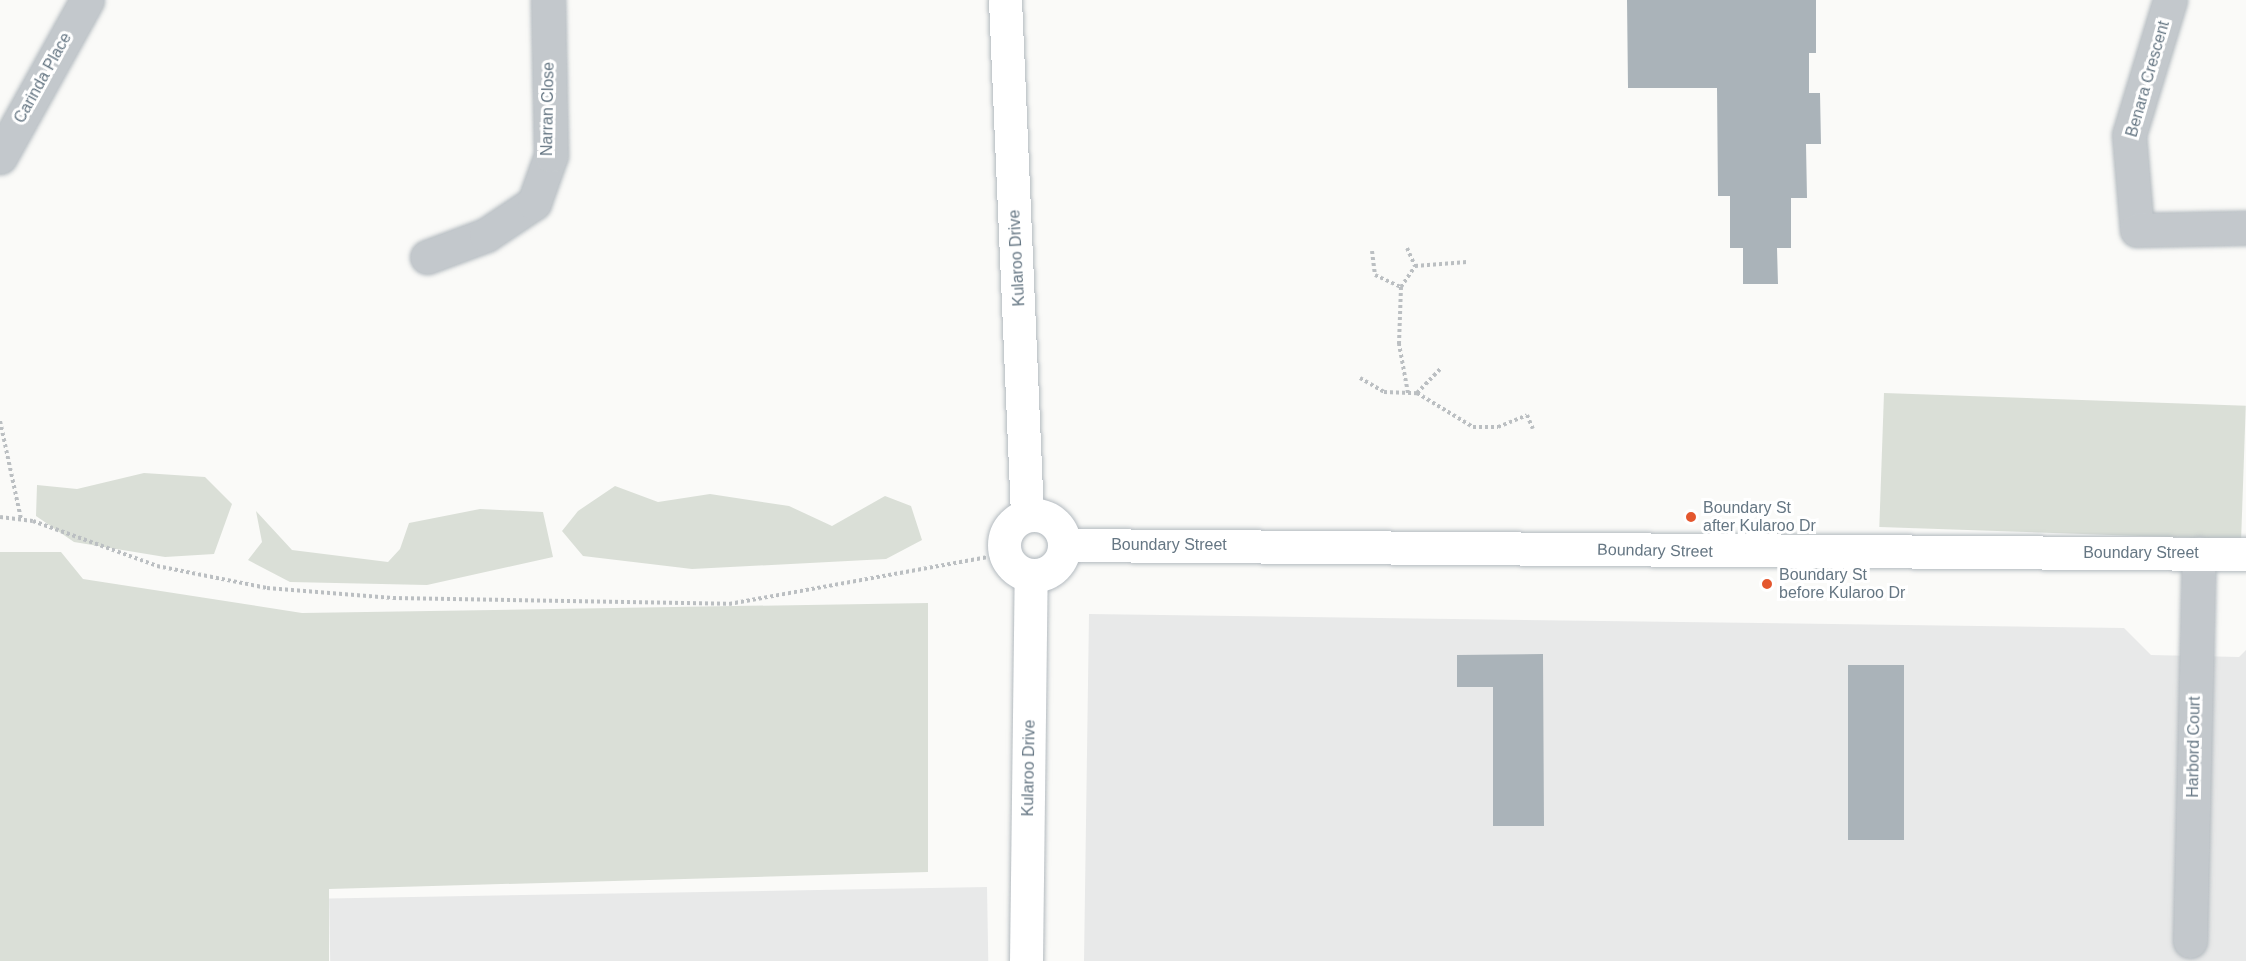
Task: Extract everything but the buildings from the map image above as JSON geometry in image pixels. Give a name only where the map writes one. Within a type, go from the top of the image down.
[{"type":"street","name":"Carinda Place","points":[[0,157],[87,0]]},
{"type":"street","name":"Narran Close","points":[[427,257],[486,235],[534,203],[551,155],[548,0]]},
{"type":"street","name":"Kularoo Drive","points":[[1005,0],[1027,515]]},
{"type":"street","name":"Benara Crescent","points":[[2170,0],[2129,135],[2137,230],[2246,228]]},
{"type":"street","points":[[1027,515],[1053,521],[1064,545],[1050,570],[1031,575],[1015,568],[1005,554],[1006,534],[1027,515]]},
{"type":"street","name":"Boundary Street","points":[[1064,545],[2246,554]]},
{"type":"street","name":"Harbord Court","points":[[2190,941],[2199,553]]},
{"type":"street","name":"Kularoo Drive","points":[[1026,961],[1031,575]]},
{"type":"path","points":[[1407,248],[1415,266]]},
{"type":"path","points":[[1372,251],[1375,275],[1401,287]]},
{"type":"path","points":[[1415,266],[1467,262]]},
{"type":"path","points":[[1408,393],[1399,344],[1401,287],[1415,266]]},
{"type":"path","points":[[1417,393],[1441,368]]},
{"type":"path","points":[[1360,378],[1372,389],[1417,393],[1473,427],[1498,427],[1527,415],[1533,429]]},
{"type":"path","points":[[0,421],[21,519]]},
{"type":"path","points":[[0,517],[21,519],[157,566],[267,588],[393,598],[729,604],[1005,554]]},
{"type":"shaded area","points":[[1884,393],[2246,406],[2241,540],[1879,527]]},
{"type":"shaded area","points":[[144,473],[205,477],[232,504],[214,554],[165,557],[74,542],[36,516],[37,485],[77,489]]},
{"type":"shaded area","points":[[615,486],[658,502],[710,494],[789,506],[832,526],[885,496],[911,506],[922,540],[886,559],[692,569],[583,556],[562,531],[578,511]]},
{"type":"shaded area","points":[[480,509],[543,512],[553,557],[427,585],[290,582],[248,560],[262,542],[256,511],[292,550],[388,562],[400,549],[409,523]]},
{"type":"shaded area","points":[[0,552],[61,552],[83,579],[302,613],[928,603],[928,872],[329,889],[329,961],[0,961]]},
{"type":"shaded area","points":[[1089,614],[2124,628],[2151,655],[2239,657],[2246,650],[2246,961],[1084,961]]},
{"type":"shaded area","points":[[987,887],[988,961],[330,961],[329,898]]},
{"type":"place","name":"Boundary St after Kularoo Dr","points":[[1691,517]]},
{"type":"place","name":"Boundary St before Kularoo Dr","points":[[1767,584]]}]
